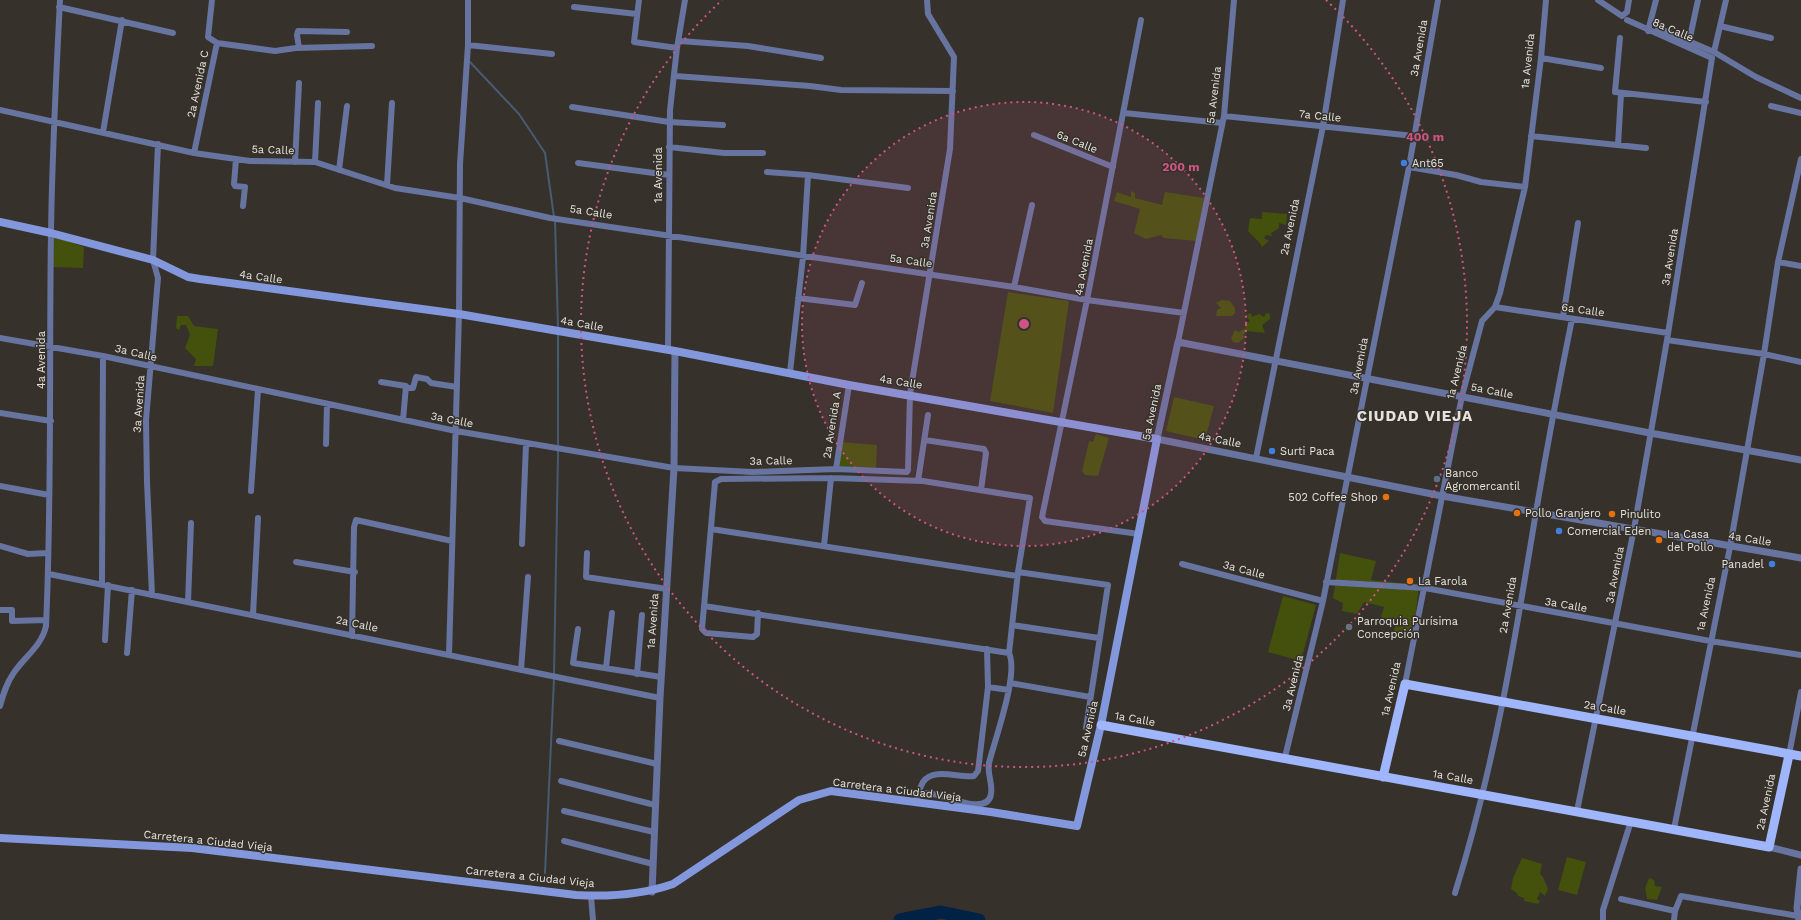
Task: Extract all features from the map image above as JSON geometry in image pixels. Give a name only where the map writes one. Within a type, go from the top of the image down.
[{"type":"main road","name":"4a Calle","points":[[0,222],[51,233],[153,260],[188,276],[200,279],[459,314],[790,372],[849,385],[910,394],[1157,440]]},
{"type":"main road","name":"5a Avenida","points":[[1077,826],[1101,725],[1157,440]]},
{"type":"main road","name":"2a Calle","points":[[1405,684],[1801,756]]},
{"type":"main road","name":"1a Avenida","points":[[1383,776],[1405,684]]},
{"type":"main road","name":"1a Calle","points":[[1101,725],[1285,757],[1769,847]]},
{"type":"main road","name":"2a Avenida","points":[[1769,847],[1789,754]]},
{"type":"main road","name":"Carretera a Ciudad Vieja","points":[[0,838],[192,848],[591,896],[624,896],[649,892],[673,884],[799,800],[831,791],[991,812],[1077,826]]},
{"type":"street","name":"4a Avenida","points":[[0,706],[5,690],[13,674],[44,634],[46,620],[49,574],[48,553],[51,421],[51,233],[54,121],[60,0]]},
{"type":"street","name":"2a Avenida C","points":[[194,153],[217,43],[208,37],[212,0]]},
{"type":"street","points":[[449,655],[459,314],[460,198],[468,45],[468,0]]},
{"type":"street","points":[[639,0],[633,40],[635,43],[677,48]]},
{"type":"street","name":"1a Avenida","points":[[649,892],[653,864],[661,677],[674,468],[671,351],[669,122],[677,48],[680,41],[685,0]]},
{"type":"street","name":"3a Avenida","points":[[907,472],[910,394],[950,149],[953,91],[954,57],[928,14],[927,0]]},
{"type":"street","name":"5a Avenida","points":[[1157,440],[1224,116],[1234,0]]},
{"type":"street","name":"2a Avenida","points":[[1256,458],[1274,360],[1323,126],[1343,0]]},
{"type":"street","name":"3a Avenida","points":[[1285,757],[1323,601],[1346,477],[1409,166],[1438,0]]},
{"type":"street","name":"1a Avenida","points":[[1405,684],[1462,396],[1482,321],[1495,307],[1500,294],[1525,187],[1542,58],[1546,0]]},
{"type":"street","name":"8a Calle","points":[[1598,0],[1648,31],[1715,55]]},
{"type":"street","points":[[1626,18],[1629,0]]},
{"type":"street","points":[[1648,31],[1656,0]]},
{"type":"street","points":[[1689,42],[1698,0]]},
{"type":"street","name":"3a Avenida","points":[[1577,811],[1597,719],[1634,529],[1706,102],[1726,0]]},
{"type":"street","points":[[574,7],[637,14]]},
{"type":"street","points":[[59,8],[122,20],[173,33]]},
{"type":"street","points":[[103,132],[122,20]]},
{"type":"street","name":"4a Avenida","points":[[1139,534],[1045,521],[1042,517],[1087,300],[1141,20]]},
{"type":"street","points":[[1720,26],[1771,38]]},
{"type":"street","points":[[1658,28],[1801,98]]},
{"type":"street","points":[[299,48],[297,35],[298,31],[347,32]]},
{"type":"street","points":[[1620,38],[1614,91],[1621,94],[1706,102]]},
{"type":"street","points":[[680,41],[748,46],[821,58]]},
{"type":"street","points":[[217,43],[275,52],[299,48],[372,46]]},
{"type":"street","points":[[468,45],[552,54]]},
{"type":"street","points":[[1542,58],[1601,68]]},
{"type":"street","points":[[675,76],[810,86],[842,90],[953,91]]},
{"type":"street","points":[[295,162],[299,83]]},
{"type":"street","points":[[1618,145],[1621,94]]},
{"type":"street","points":[[388,185],[392,102]]},
{"type":"street","points":[[315,162],[318,103]]},
{"type":"street","points":[[339,170],[347,106]]},
{"type":"street","points":[[1771,106],[1801,113]]},
{"type":"street","points":[[572,107],[669,122],[723,125]]},
{"type":"street","name":"5a Calle","points":[[0,110],[194,153],[236,159],[315,162],[395,188],[460,198],[550,218],[558,218],[803,257],[1014,287],[1087,300],[1184,313]]},
{"type":"street","points":[[1124,114],[1222,124]]},
{"type":"street","name":"7a Calle","points":[[1224,116],[1414,136]]},
{"type":"street","name":"6a Calle","points":[[1034,135],[1113,168]]},
{"type":"street","points":[[1531,136],[1646,148]]},
{"type":"street","name":"3a Avenida","points":[[152,595],[146,420],[158,278],[153,260],[158,144]]},
{"type":"street","points":[[669,147],[724,153],[763,153]]},
{"type":"street","name":"1a Avenida","points":[[1674,829],[1710,641],[1730,547],[1764,354],[1778,262],[1800,172],[1801,158]]},
{"type":"street","points":[[236,159],[234,184],[245,188],[243,206]]},
{"type":"street","points":[[578,163],[670,175]]},
{"type":"street","points":[[1409,166],[1456,175],[1481,182],[1525,187]]},
{"type":"street","points":[[767,172],[808,175],[908,188]]},
{"type":"street","points":[[790,372],[803,257],[808,175]]},
{"type":"street","points":[[1014,287],[1032,205]]},
{"type":"street","points":[[1563,317],[1578,223]]},
{"type":"street","points":[[1778,262],[1801,266]]},
{"type":"street","points":[[798,298],[855,305],[862,283]]},
{"type":"street","name":"6a Calle","points":[[1495,307],[1668,333]]},
{"type":"street","name":"2a Avenida","points":[[1455,893],[1484,795],[1521,607],[1553,414],[1572,319]]},
{"type":"street","name":"3a Calle","points":[[0,338],[103,356],[456,431],[548,448],[674,468],[753,472],[836,469],[907,472]]},
{"type":"street","points":[[1667,340],[1764,354],[1801,362]]},
{"type":"street","name":"5a Calle","points":[[1178,342],[1650,433],[1801,460]]},
{"type":"street","points":[[103,356],[105,640]]},
{"type":"street","points":[[381,382],[406,386],[406,388],[413,388],[416,377],[427,379],[431,383],[457,387]]},
{"type":"street","name":"2a Avenida A","points":[[836,469],[849,385]]},
{"type":"street","points":[[403,420],[406,388]]},
{"type":"street","points":[[251,491],[258,390]]},
{"type":"street","points":[[326,444],[327,404]]},
{"type":"street","points":[[0,413],[51,421]]},
{"type":"street","points":[[918,481],[928,415]]},
{"type":"street","points":[[924,440],[984,449],[986,453],[981,490]]},
{"type":"street","name":"4a Calle","points":[[1157,440],[1256,458],[1442,496],[1730,547],[1801,558]]},
{"type":"street","points":[[522,544],[526,444]]},
{"type":"street","points":[[824,546],[831,478]]},
{"type":"street","points":[[758,613],[757,634],[752,637],[706,633],[702,629],[715,482],[721,479],[831,478],[918,481],[1030,498],[1018,574],[1009,652],[1012,659],[1010,683],[989,763],[988,774],[992,786],[991,796],[986,802],[972,804],[933,793],[918,794]]},
{"type":"street","points":[[0,486],[49,495]]},
{"type":"street","points":[[253,615],[258,518]]},
{"type":"street","points":[[352,636],[355,572],[354,527],[356,520],[452,541]]},
{"type":"street","points":[[188,602],[191,523]]},
{"type":"street","points":[[711,529],[1018,574],[1108,585],[1086,728]]},
{"type":"street","points":[[0,546],[28,554],[48,553]]},
{"type":"street","points":[[587,553],[586,577],[667,589]]},
{"type":"street","points":[[296,562],[355,572]]},
{"type":"street","name":"3a Calle","points":[[1182,564],[1323,601]]},
{"type":"street","name":"2a Calle","points":[[49,574],[105,584],[152,595],[660,698]]},
{"type":"street","points":[[521,670],[528,578]]},
{"type":"street","name":"3a Calle","points":[[1326,582],[1425,588],[1710,641],[1801,655]]},
{"type":"street","points":[[127,653],[132,590]]},
{"type":"street","points":[[704,606],[1009,652]]},
{"type":"street","points":[[0,610],[12,610],[12,620],[46,620]]},
{"type":"street","points":[[606,668],[612,613]]},
{"type":"street","points":[[636,674],[642,614]]},
{"type":"street","points":[[1012,625],[1099,638]]},
{"type":"street","points":[[578,629],[573,663],[661,677]]},
{"type":"street","points":[[914,803],[924,781],[931,776],[947,774],[967,777],[974,776],[978,771],[988,687],[987,649]]},
{"type":"street","points":[[1010,683],[1090,697]]},
{"type":"street","points":[[988,687],[1008,690]]},
{"type":"street","name":"2a Avenida","points":[[1789,754],[1801,692]]},
{"type":"street","points":[[559,741],[657,764]]},
{"type":"street","points":[[561,780],[655,805]]},
{"type":"street","points":[[564,811],[654,832]]},
{"type":"street","points":[[1604,920],[1603,910],[1631,821]]},
{"type":"street","points":[[564,841],[653,864]]},
{"type":"street","name":"1a Calle","points":[[1769,847],[1801,855]]},
{"type":"street","points":[[1674,920],[1675,910],[1680,896],[1798,918],[1798,896],[1801,869]]},
{"type":"street","points":[[591,896],[594,920]]},
{"type":"street","points":[[1620,899],[1675,910]]},
{"type":"green space","points":[[1131,191],[1135,193],[1135,198],[1162,205],[1165,192],[1204,198],[1196,241],[1164,238],[1161,235],[1146,239],[1134,233],[1140,209],[1114,201],[1117,192],[1131,197]]},
{"type":"green space","points":[[1262,212],[1287,214],[1286,225],[1279,223],[1279,228],[1271,233],[1272,236],[1266,235],[1264,238],[1269,241],[1262,247],[1248,231],[1250,218],[1262,219]]},
{"type":"green space","points":[[54,236],[84,247],[83,268],[53,267]]},
{"type":"green space","points":[[1008,292],[1069,301],[1053,413],[990,401]]},
{"type":"green space","points":[[1222,300],[1230,301],[1235,308],[1235,313],[1232,316],[1216,316],[1217,310],[1221,308],[1216,303]]},
{"type":"green space","points":[[1251,313],[1252,317],[1259,314],[1264,317],[1266,313],[1270,314],[1270,319],[1262,325],[1265,333],[1247,331],[1243,335],[1244,338],[1238,343],[1233,342],[1231,338],[1235,330],[1239,332],[1246,328],[1246,322],[1250,322],[1246,315]]},
{"type":"green space","points":[[177,316],[188,316],[194,326],[218,329],[213,366],[194,366],[196,359],[185,348],[190,335],[186,325],[181,325],[179,330],[176,328]]},
{"type":"green space","points":[[1174,397],[1214,406],[1205,440],[1166,431]]},
{"type":"green space","points":[[1096,434],[1109,438],[1098,476],[1085,475],[1082,471],[1089,441],[1093,442]]},
{"type":"green space","points":[[841,442],[877,445],[876,468],[839,466]]},
{"type":"green space","points":[[1340,553],[1376,561],[1371,580],[1419,585],[1416,612],[1409,640],[1393,636],[1395,626],[1389,624],[1390,620],[1381,617],[1384,607],[1364,602],[1357,614],[1342,611],[1343,603],[1333,598]]},
{"type":"green space","points":[[1283,596],[1316,605],[1301,661],[1268,652]]},
{"type":"green space","points":[[1567,857],[1586,862],[1577,895],[1558,890]]},
{"type":"green space","points":[[1522,858],[1542,864],[1540,874],[1543,877],[1548,889],[1545,896],[1540,892],[1537,899],[1540,901],[1538,904],[1524,901],[1524,898],[1518,896],[1517,893],[1511,889],[1513,878]]},
{"type":"green space","points":[[1649,878],[1654,880],[1655,886],[1662,887],[1657,900],[1647,899],[1645,888]]},
{"type":"waterway","points":[[470,62],[519,114],[545,153],[554,217]]},
{"type":"waterway","points":[[555,221],[558,328]]},
{"type":"waterway","points":[[554,674],[558,455],[558,333]]},
{"type":"waterway","points":[[545,873],[554,679]]},
{"type":"waterway","points":[[900,920],[941,912],[979,920]]},
{"type":"place","name":"Ant65","points":[[1404,163]]},
{"type":"place","name":"Surti Paca","points":[[1272,451]]},
{"type":"place","name":"Banco Agromercantil","points":[[1437,479]]},
{"type":"place","name":"502 Coffee Shop","points":[[1386,497]]},
{"type":"place","name":"Pollo Granjero","points":[[1517,513]]},
{"type":"place","name":"Pinulito","points":[[1612,514]]},
{"type":"place","name":"Comercial Eden","points":[[1559,531]]},
{"type":"place","name":"La Casa del Pollo","points":[[1659,540]]},
{"type":"place","name":"Panadel","points":[[1772,564]]},
{"type":"place","name":"La Farola","points":[[1410,581]]},
{"type":"place","name":"Parroquia Purísima Concepción","points":[[1349,627]]},
{"type":"district","name":"CIUDAD VIEJA","points":[[1415,416]]}]
